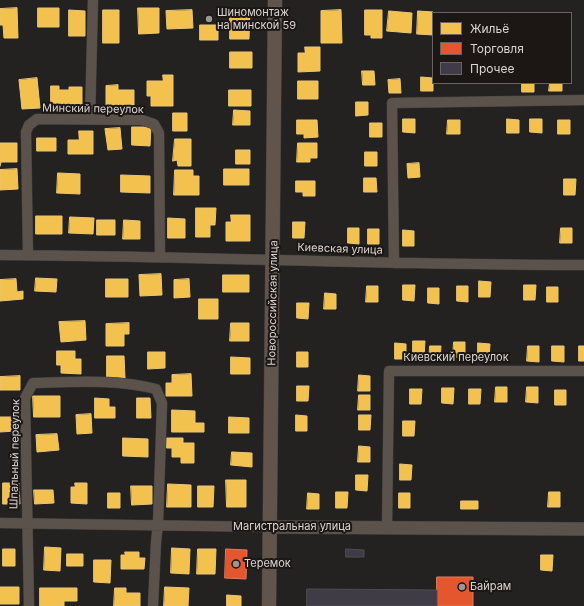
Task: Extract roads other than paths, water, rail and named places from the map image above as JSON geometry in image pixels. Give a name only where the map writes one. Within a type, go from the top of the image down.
[{"type":"main road","name":"Новороссийская улица","points":[[269,606],[274,259],[275,0]]},
{"type":"street","points":[[90,119],[93,0]]},
{"type":"street","points":[[394,263],[392,103],[584,100]]},
{"type":"street","name":"Минский переулок","points":[[28,255],[26,132],[29,124],[37,119],[90,119],[142,120],[154,124],[157,129],[159,134],[160,257]]},
{"type":"street","name":"Киевская улица","points":[[0,254],[274,259],[394,263],[584,265]]},
{"type":"street","name":"Киевский переулок","points":[[387,528],[389,371],[584,371]]},
{"type":"street","name":"Шпальный переулок","points":[[26,522],[25,398],[33,383],[92,381],[135,384],[156,389],[162,403],[158,524]]},
{"type":"street","points":[[26,522],[29,606]]},
{"type":"street","name":"Магистральная улица","points":[[0,523],[26,522],[270,527],[584,529]]},
{"type":"street","points":[[153,606],[158,524]]},
{"type":"place","name":"Шиномонтаж на минской 59","points":[[209,19]]},
{"type":"place","name":"Теремок","points":[[236,564]]},
{"type":"place","name":"Байрам","points":[[462,587]]}]
